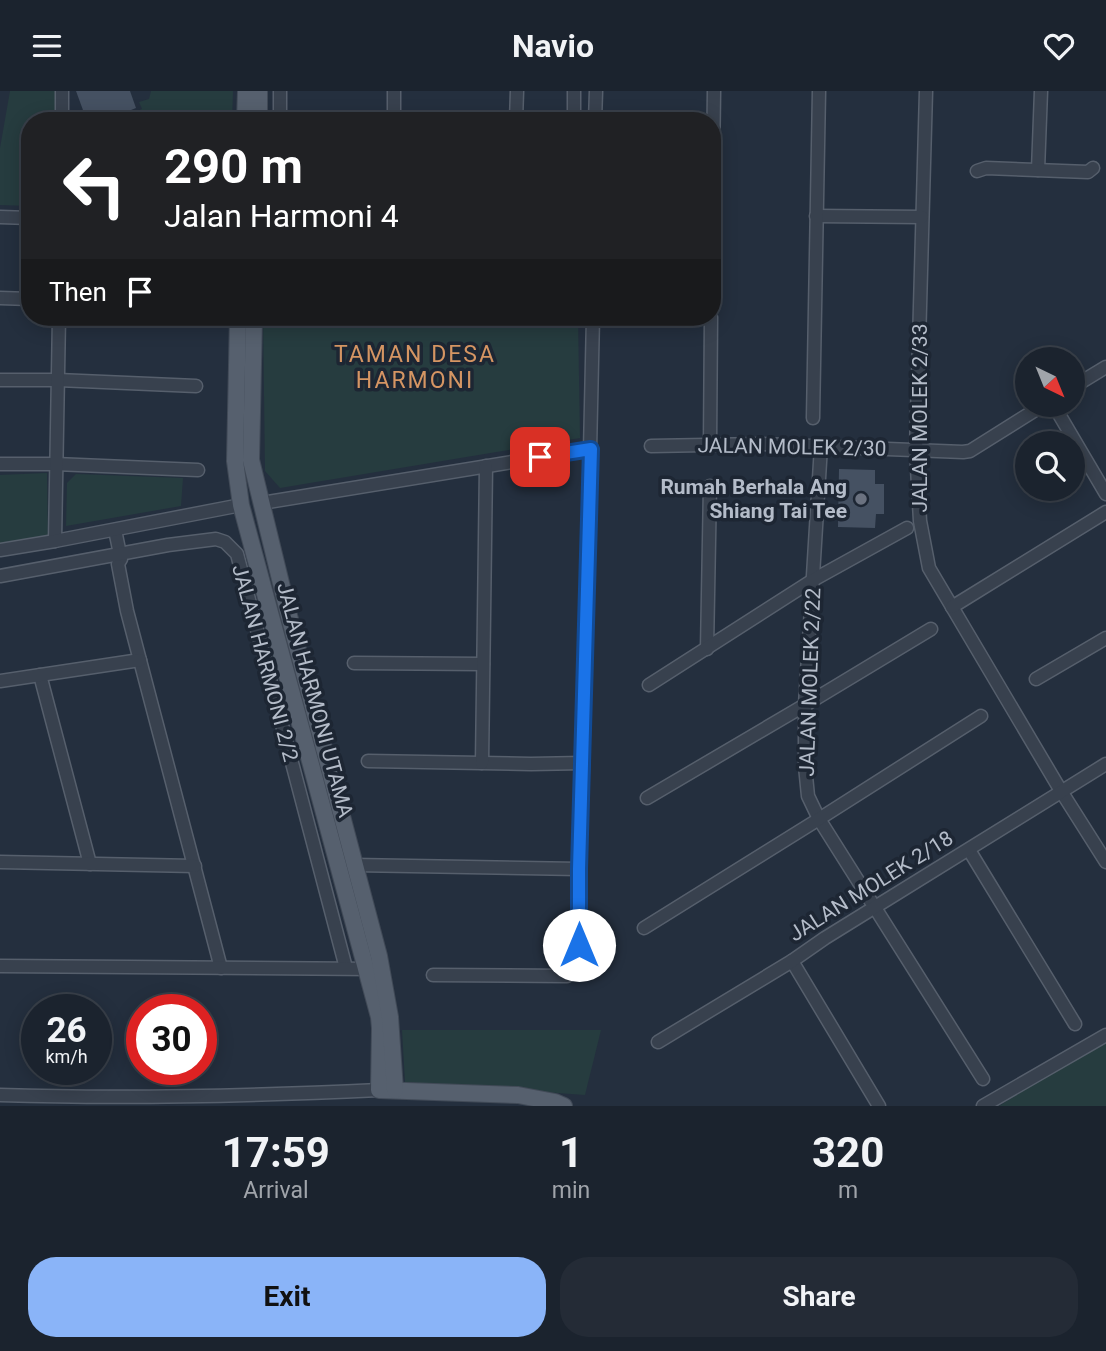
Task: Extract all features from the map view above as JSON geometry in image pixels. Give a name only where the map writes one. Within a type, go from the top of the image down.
[{"type":"main road","points":[[245,112],[246,91]]},
{"type":"main road","points":[[259,91],[259,112]]},
{"type":"main road","name":"JALAN HARMONI UTAMA","points":[[238,326],[234,461],[241,505],[390,1017],[387,1090]]},
{"type":"main road","name":"JALAN HARMONI UTAMA","points":[[254,326],[251,460],[354,865],[374,969]]},
{"type":"main road","points":[[387,1090],[555,1102],[564,1106]]},
{"type":"street","points":[[62,91],[62,112]]},
{"type":"street","points":[[279,112],[280,91]]},
{"type":"street","points":[[394,91],[394,112]]},
{"type":"street","points":[[516,112],[517,91]]},
{"type":"street","points":[[574,91],[574,112]]},
{"type":"street","points":[[595,112],[596,91]]},
{"type":"street","points":[[714,91],[714,112]]},
{"type":"street","points":[[813,418],[819,91]]},
{"type":"street","name":"JALAN MOLEK 2/33","points":[[926,91],[916,450],[920,521],[929,568],[1106,862]]},
{"type":"street","points":[[1038,170],[1041,91]]},
{"type":"street","points":[[977,171],[986,168],[1088,172],[1093,168]]},
{"type":"street","points":[[816,216],[922,217]]},
{"type":"street","points":[[0,217],[21,218]]},
{"type":"street","points":[[0,298],[21,299]]},
{"type":"street","points":[[55,541],[59,326]]},
{"type":"street","points":[[433,975],[567,976],[574,972],[579,963],[593,326]]},
{"type":"street","points":[[710,444],[711,326]]},
{"type":"street","points":[[1085,380],[1106,367]]},
{"type":"street","points":[[0,380],[196,386]]},
{"type":"street","name":"JALAN MOLEK 2/30","points":[[651,446],[773,444],[963,452],[1024,417]]},
{"type":"street","points":[[1061,417],[1106,494]]},
{"type":"street","name":"JALAN MOLEK 2/22","points":[[821,446],[805,705],[805,782],[808,796],[983,1079]]},
{"type":"street","points":[[262,503],[591,449]]},
{"type":"street","points":[[0,464],[198,470]]},
{"type":"street","points":[[482,763],[486,466]]},
{"type":"street","points":[[707,649],[710,486]]},
{"type":"street","points":[[0,550],[241,505]]},
{"type":"street","points":[[952,607],[1106,512]]},
{"type":"street","points":[[649,685],[813,580],[907,528]]},
{"type":"street","points":[[111,530],[127,611],[221,968]]},
{"type":"street","name":"JALAN HARMONI 2/2","points":[[0,576],[117,558],[168,545],[216,539],[225,542],[237,554],[346,968]]},
{"type":"street","points":[[647,798],[931,629]]},
{"type":"street","points":[[1036,679],[1106,638]]},
{"type":"street","points":[[0,681],[140,660]]},
{"type":"street","points":[[354,663],[483,664]]},
{"type":"street","points":[[40,675],[90,864]]},
{"type":"street","points":[[644,928],[981,716]]},
{"type":"street","points":[[368,761],[583,763]]},
{"type":"street","name":"JALAN MOLEK 2/18","points":[[658,1042],[1106,764]]},
{"type":"street","points":[[969,850],[1075,1024]]},
{"type":"street","points":[[0,862],[195,866]]},
{"type":"street","points":[[354,865],[579,869]]},
{"type":"street","points":[[792,961],[878,1106]]},
{"type":"street","points":[[0,966],[374,969]]},
{"type":"street","points":[[983,1106],[1106,1035]]},
{"type":"street","points":[[0,1095],[83,1098],[223,1097],[387,1090]]},
{"type":"green space","points":[[10,91],[56,91],[56,112],[21,112],[21,206],[0,205],[0,148]]},
{"type":"green space","points":[[151,91],[233,91],[232,112],[134,112],[142,109],[139,102],[149,99]]},
{"type":"green space","points":[[263,326],[578,326],[580,438],[280,488],[265,471]]},
{"type":"green space","points":[[47,473],[48,539],[0,545],[0,475]]},
{"type":"green space","points":[[76,474],[183,478],[181,506],[66,526],[67,483]]},
{"type":"green space","points":[[402,1030],[601,1030],[585,1095],[405,1082]]},
{"type":"green space","points":[[1106,1039],[1106,1106],[999,1106]]},
{"type":"building","points":[[76,91],[130,91],[136,108],[126,112],[84,112]]},
{"type":"building","name":"Rumah Berhala Ang Shiang Tai Tee","points":[[839,469],[875,470],[875,484],[884,484],[884,514],[876,514],[875,528],[838,527]]},
{"type":"place","name":"Rumah Berhala Ang Shiang Tai Tee","points":[[861,499]]},
{"type":"district","name":"TAMAN DESA HARMONI","points":[[415,367]]},
{"type":"route","points":[[540,457],[591,449],[579,945]]}]
